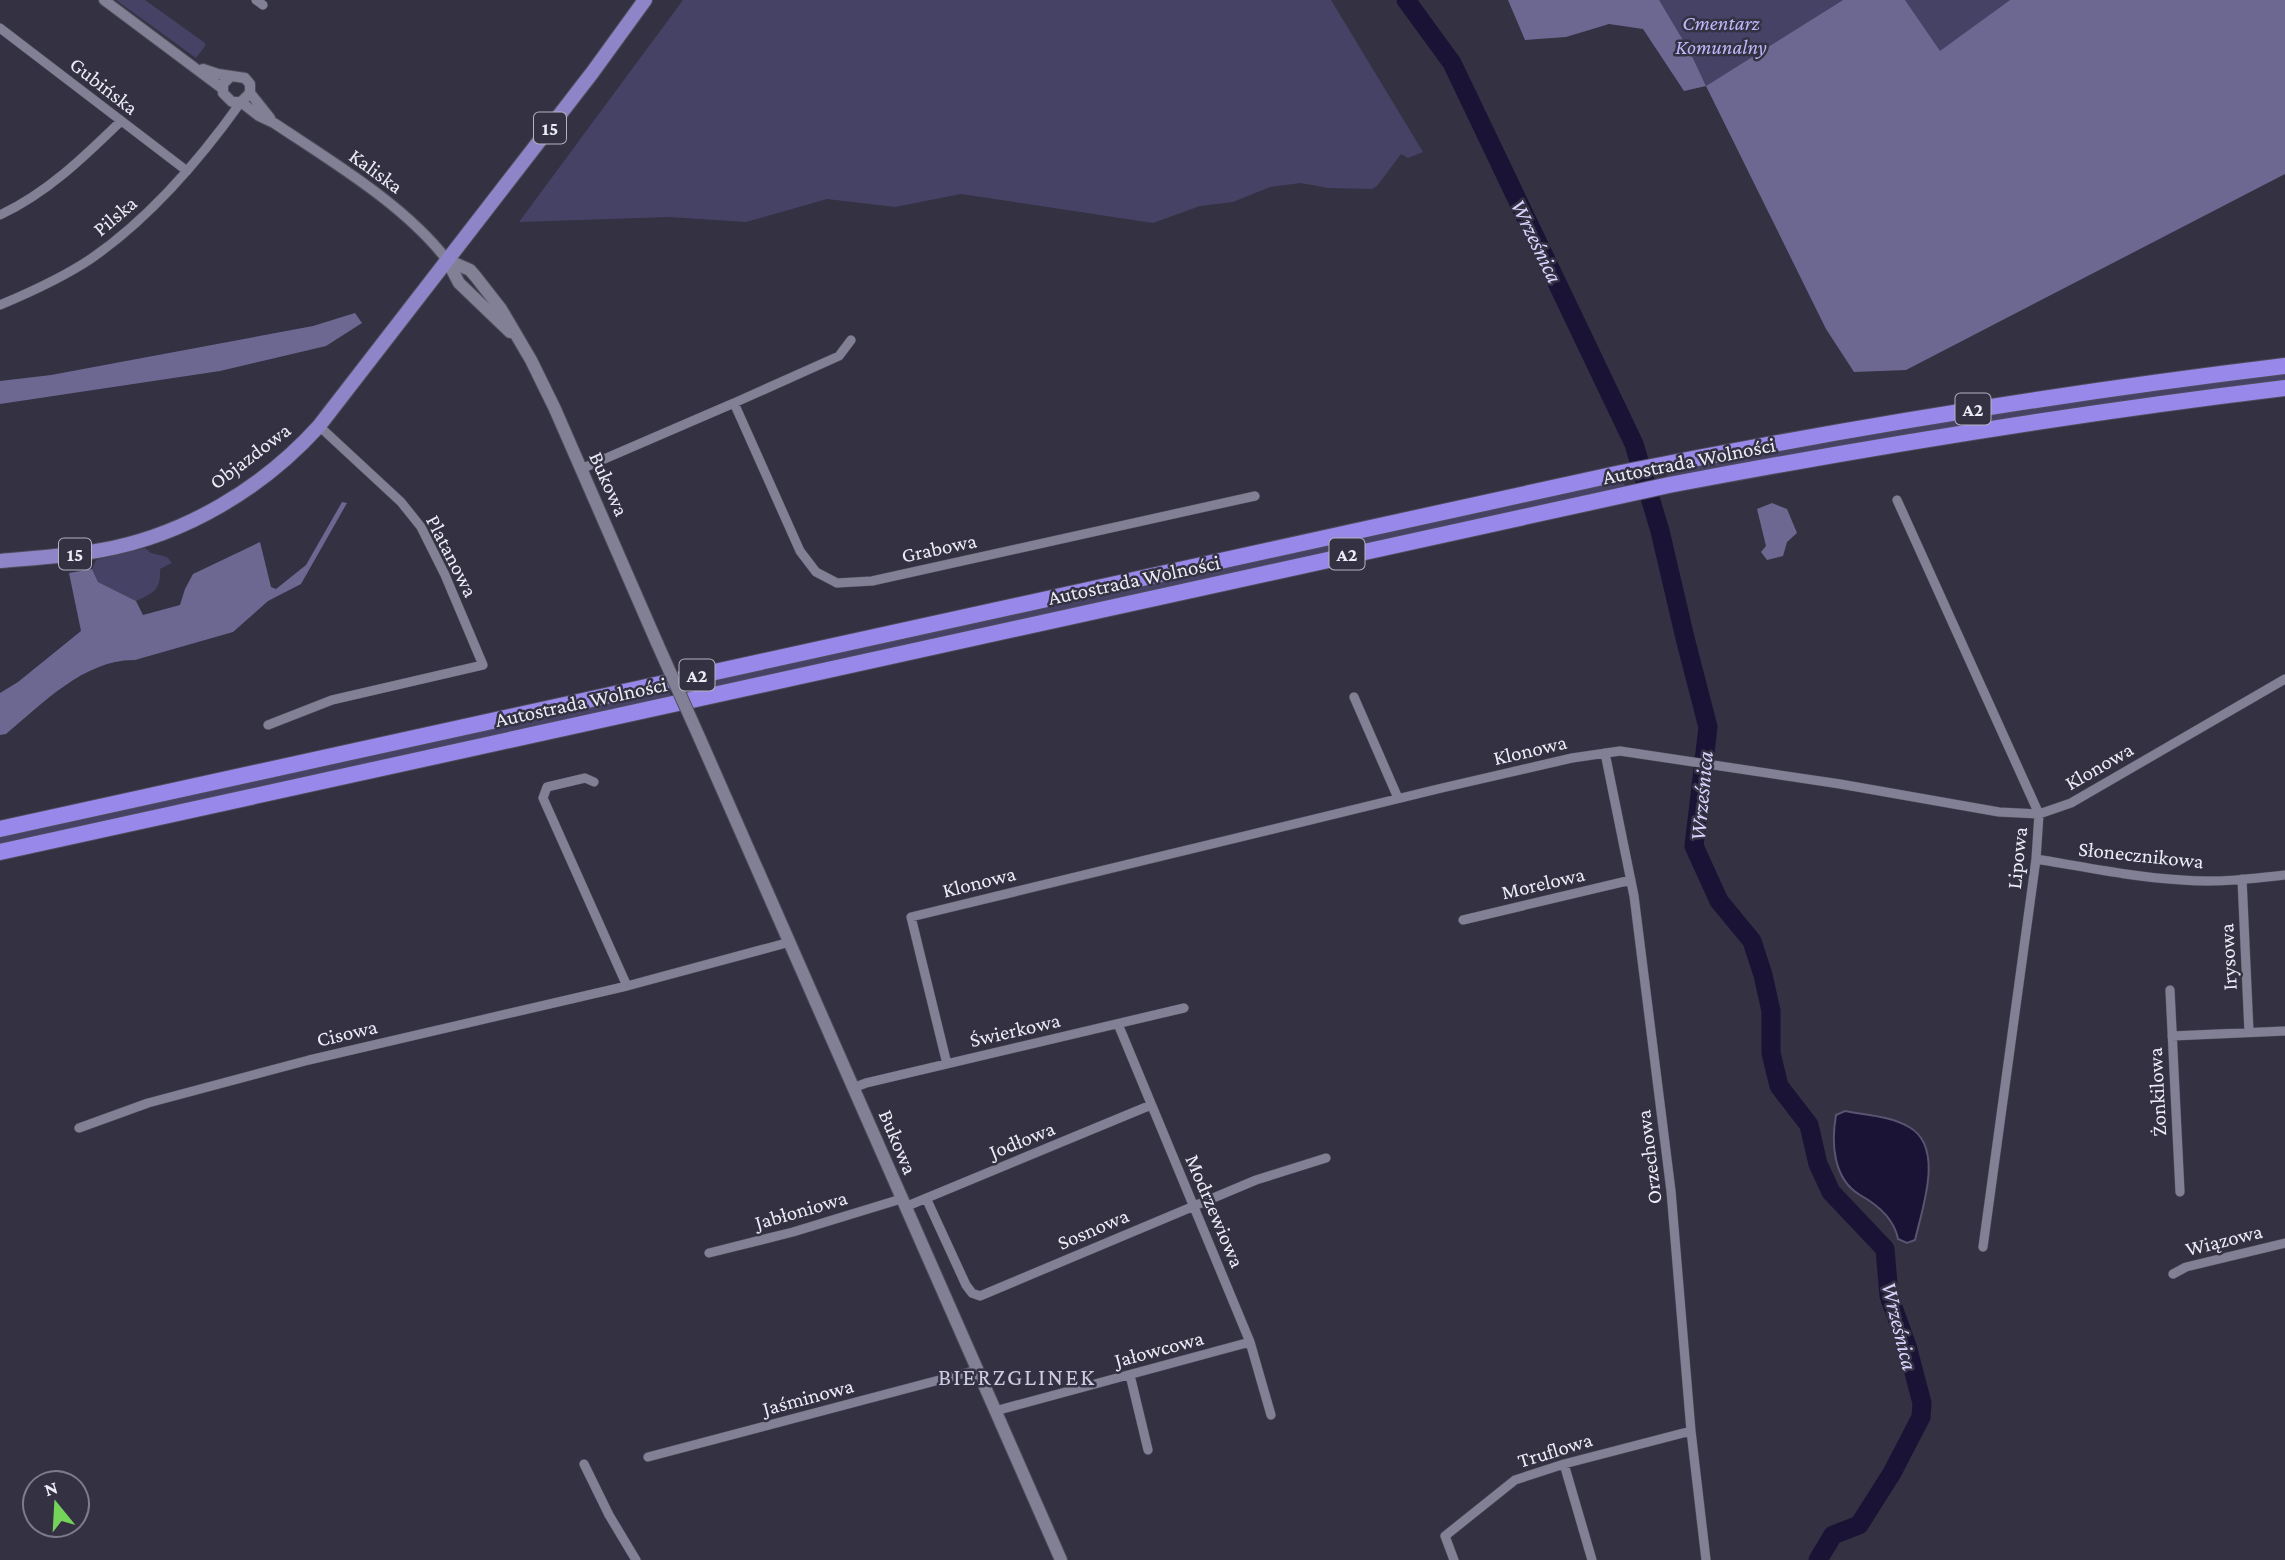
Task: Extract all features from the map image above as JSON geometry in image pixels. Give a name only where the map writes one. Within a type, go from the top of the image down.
[{"type":"highway","name":"Autostrada Wolności","points":[[0,829],[1663,464],[1847,429],[2014,402],[2285,366]]},
{"type":"highway","name":"Autostrada Wolności","points":[[0,852],[1669,485],[1973,431],[2159,403],[2285,388]]},
{"type":"main road","name":"15","points":[[447,260],[646,0]]},
{"type":"main road","name":"Bukowa","points":[[447,260],[470,270],[501,309],[541,381],[1060,1560]]},
{"type":"main road","name":"Objazdowa","points":[[0,561],[103,550],[133,543],[187,523],[255,483],[297,449],[318,426],[447,260]]},
{"type":"street","points":[[104,0],[195,66],[232,102],[241,102],[250,93],[250,85],[245,78],[195,66]]},
{"type":"street","name":"Gubińska","points":[[2,33],[187,172]]},
{"type":"street","points":[[227,122],[229,107],[224,93],[225,80],[231,76]]},
{"type":"street","name":"Kaliska","points":[[250,93],[274,123]]},
{"type":"street","name":"Kaliska","points":[[241,102],[395,209],[447,260]]},
{"type":"street","name":"Pilska","points":[[0,305],[89,260],[123,235],[187,172],[241,102]]},
{"type":"street","points":[[0,215],[29,199],[72,168],[121,121]]},
{"type":"street","points":[[581,469],[839,356],[851,340]]},
{"type":"street","name":"Grabowa","points":[[734,403],[800,551],[816,572],[837,583],[872,581],[1255,496]]},
{"type":"street","name":"Platanowa","points":[[268,725],[332,700],[484,665],[421,527],[401,502],[318,426]]},
{"type":"street","name":"Lipowa","points":[[1897,500],[2039,814],[2036,859],[1983,1247]]},
{"type":"street","name":"Klonowa","points":[[947,1064],[911,917],[1398,798],[1572,758],[1620,751],[1999,812],[2039,814],[2071,803],[2285,679]]},
{"type":"street","points":[[1353,697],[1398,798]]},
{"type":"street","name":"Orzechowa","points":[[1605,753],[1631,880],[1671,1191],[1691,1431],[1706,1560]]},
{"type":"street","points":[[594,782],[585,778],[547,787],[543,798],[627,986]]},
{"type":"street","name":"Słonecznikowa","points":[[2036,859],[2136,876],[2185,881],[2285,875]]},
{"type":"street","name":"Irysowa","points":[[2242,879],[2249,1032]]},
{"type":"street","name":"Morelowa","points":[[1463,920],[1631,880]]},
{"type":"street","name":"Cisowa","points":[[79,1128],[148,1103],[309,1060],[627,986],[790,942]]},
{"type":"street","name":"Żonkilowa","points":[[2170,990],[2180,1192]]},
{"type":"street","name":"Świerkowa","points":[[853,1088],[1184,1008]]},
{"type":"street","name":"Modrzewiowa","points":[[1118,1024],[1250,1342],[1270,1415]]},
{"type":"street","points":[[2172,1036],[2285,1031]]},
{"type":"street","name":"Jodłowa","points":[[903,1203],[926,1198],[1151,1105]]},
{"type":"street","name":"Sosnowa","points":[[926,1198],[965,1285],[972,1293],[980,1296],[1256,1180],[1326,1158]]},
{"type":"street","name":"Jabłoniowa","points":[[709,1253],[903,1203]]},
{"type":"street","name":"Wiązowa","points":[[2173,1274],[2186,1267],[2285,1243]]},
{"type":"street","name":"Jałowcowa","points":[[995,1410],[1250,1342]]},
{"type":"street","name":"Jaśminowa","points":[[648,1457],[977,1370]]},
{"type":"street","points":[[1130,1375],[1148,1450]]},
{"type":"street","name":"Truflowa","points":[[1454,1560],[1446,1535],[1515,1480],[1564,1464],[1691,1431]]},
{"type":"street","points":[[584,1464],[609,1515],[636,1560]]},
{"type":"street","points":[[1564,1464],[1592,1560]]},
{"type":"green space","points":[[116,0],[145,0],[205,43],[205,46],[196,58]]},
{"type":"green space","points":[[683,0],[1331,0],[1423,152],[1408,158],[1401,154],[1372,189],[1328,188],[1301,183],[1270,187],[1233,202],[1200,206],[1153,223],[961,194],[895,207],[827,199],[746,222],[669,217],[519,222]]},
{"type":"green space","name":"Cmentarz Komunalny","points":[[1653,0],[1843,0],[1706,86],[1690,52]]},
{"type":"green space","points":[[1905,0],[2010,0],[1940,52]]},
{"type":"green space","points":[[2285,372],[2285,382],[1668,479],[1665,470],[1936,420]]},
{"type":"green space","points":[[1622,479],[1625,486],[688,693],[684,684]]},
{"type":"green space","points":[[145,548],[151,553],[167,557],[172,563],[160,569],[159,582],[151,593],[136,601],[98,582],[92,569],[96,560]]},
{"type":"green space","points":[[668,688],[671,696],[0,845],[0,836]]},
{"type":"shaded area","points":[[1508,0],[1659,0],[1690,52],[1706,86],[1684,91],[1643,29],[1609,24],[1566,37],[1525,40]]},
{"type":"shaded area","points":[[1843,0],[1905,0],[1940,51],[2010,0],[2285,0],[2285,174],[1906,370],[1854,372],[1826,329],[1706,86]]},
{"type":"shaded area","points":[[355,313],[362,323],[326,346],[220,371],[0,404],[0,381],[51,375],[313,326]]},
{"type":"shaded area","points":[[342,502],[347,503],[301,584],[268,601],[233,632],[135,660],[99,667],[65,685],[6,734],[0,735],[0,693],[18,682],[81,631],[69,573],[92,569],[98,582],[136,601],[143,615],[180,605],[193,574],[260,542],[271,587],[276,589],[306,565]]},
{"type":"shaded area","points":[[1772,503],[1787,509],[1797,533],[1787,542],[1783,556],[1767,560],[1761,552],[1766,546],[1757,509]]},
{"type":"shaded area","points":[[1845,1111],[1894,1120],[1920,1136],[1929,1163],[1926,1196],[1915,1240],[1907,1243],[1898,1239],[1893,1225],[1884,1213],[1844,1180],[1836,1160],[1834,1137],[1836,1115]]},
{"type":"waterway","name":"Wrześnica","points":[[1406,0],[1452,63],[1634,444],[1660,531],[1708,727],[1694,846],[1719,901],[1752,941],[1771,1011],[1771,1053],[1779,1086],[1809,1125],[1818,1164],[1831,1192],[1885,1249],[1889,1296],[1907,1346],[1922,1403],[1921,1417],[1892,1473],[1859,1525],[1833,1535],[1818,1560]]},
{"type":"district","name":"BIERZGLINEK","points":[[1017,1376]]}]
